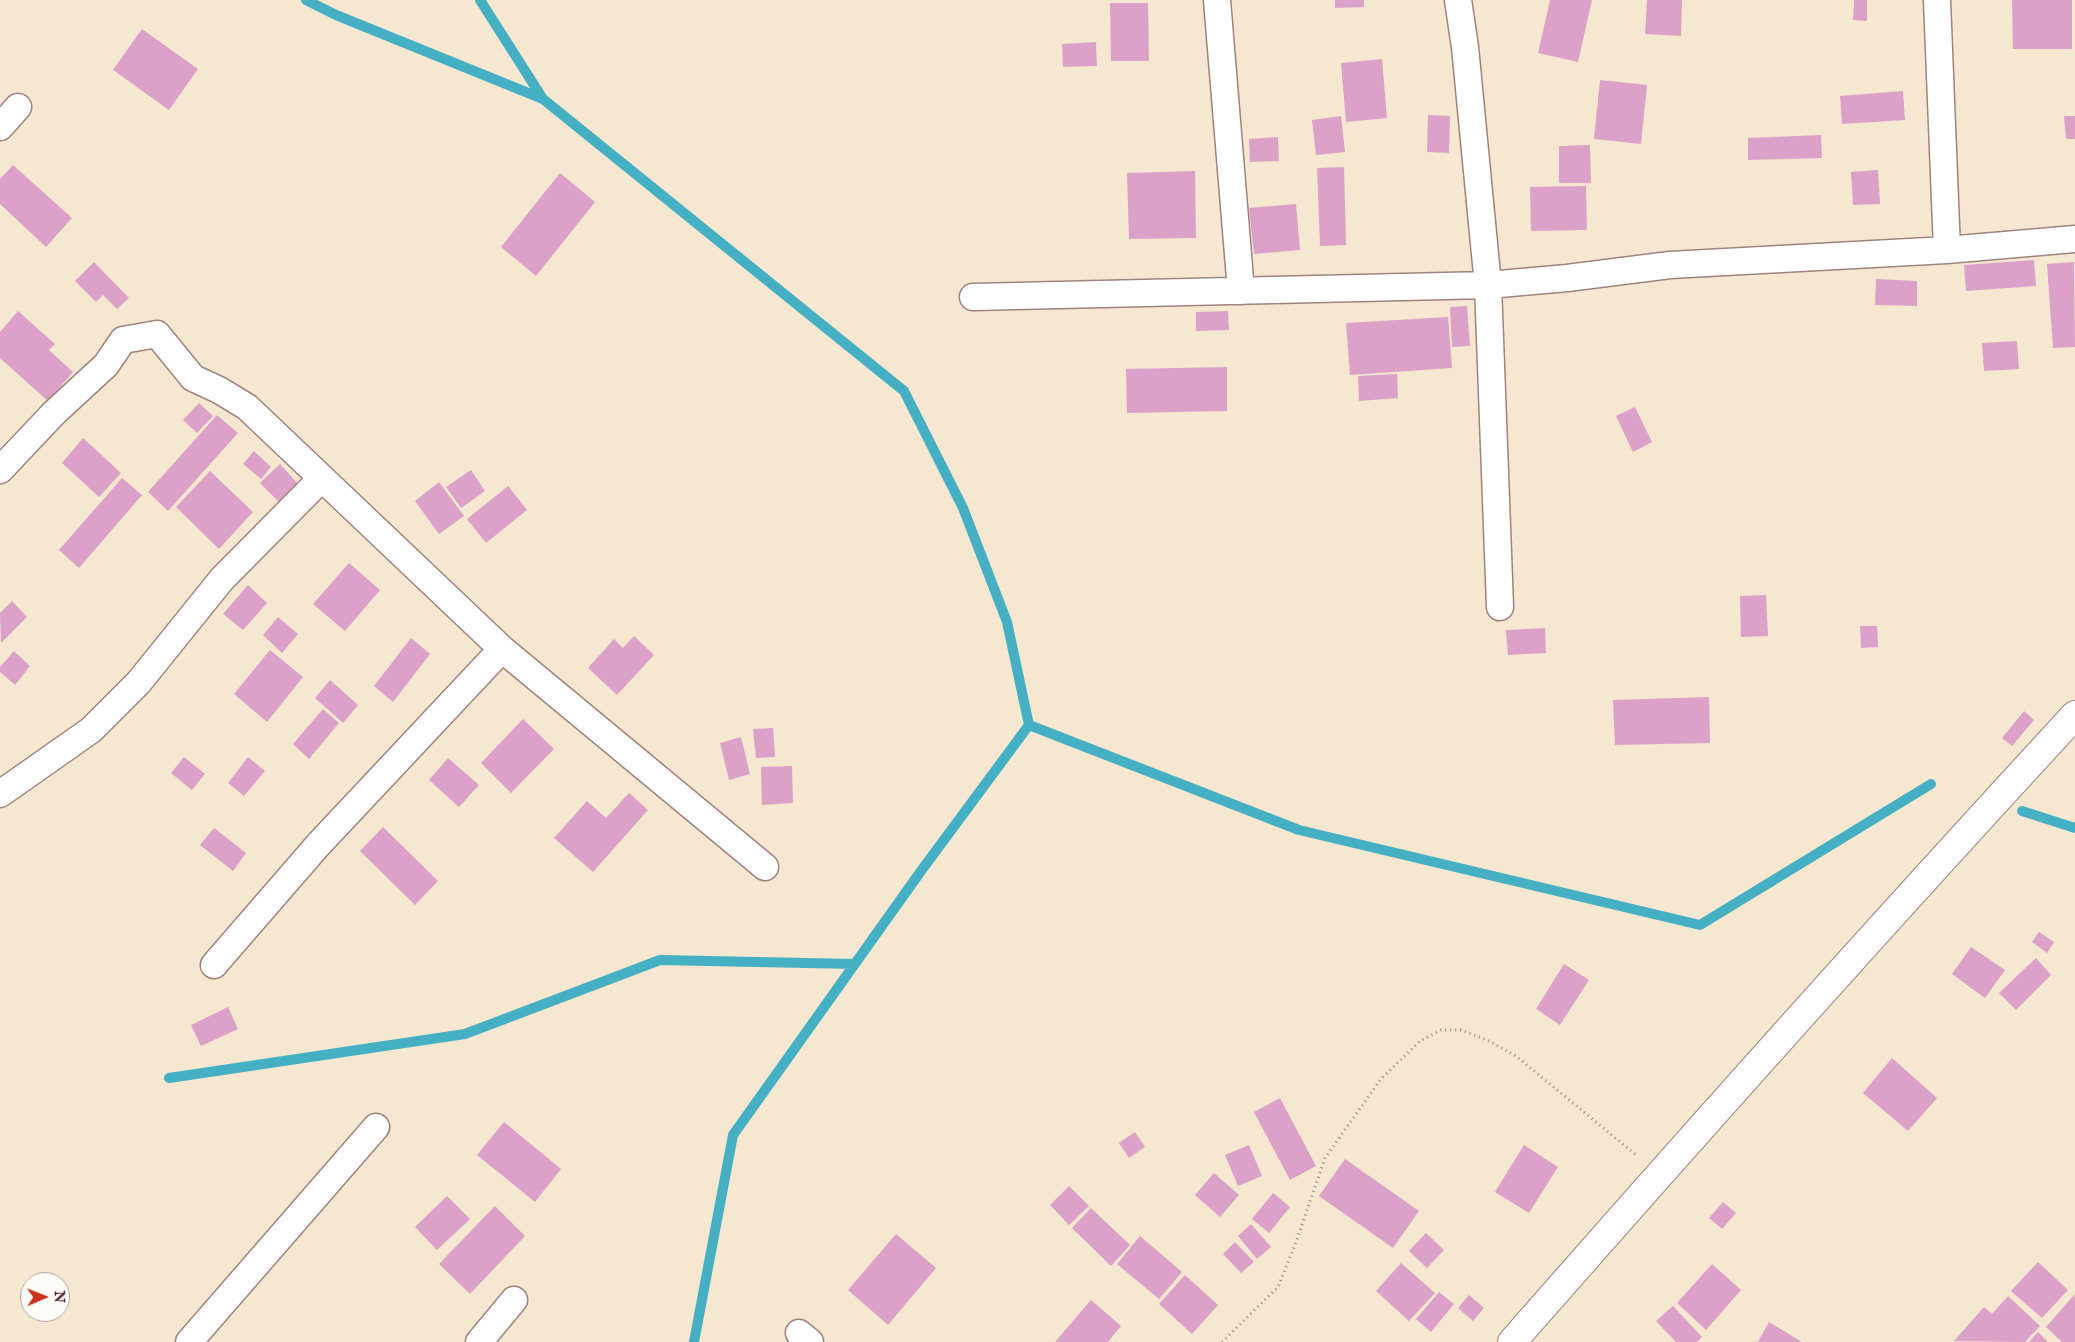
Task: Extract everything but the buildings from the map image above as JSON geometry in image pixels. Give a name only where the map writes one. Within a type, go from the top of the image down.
[{"type":"street","points":[[1217,0],[1241,291]]},
{"type":"street","points":[[1458,0],[1465,47],[1488,285],[1500,607]]},
{"type":"street","points":[[1938,0],[1947,250]]},
{"type":"street","points":[[0,127],[18,107]]},
{"type":"street","points":[[973,297],[1488,285],[1567,278],[1670,265],[1947,250],[2075,238]]},
{"type":"street","points":[[0,470],[54,413],[106,365],[123,340],[157,334],[193,378],[219,390],[247,408],[502,649],[765,867]]},
{"type":"street","points":[[0,794],[91,730],[140,682],[222,579],[322,478]]},
{"type":"street","points":[[214,965],[318,845],[502,649]]},
{"type":"street","points":[[1512,1342],[1659,1174],[1931,871],[2075,715]]},
{"type":"street","points":[[189,1342],[376,1127]]},
{"type":"street","points":[[479,1342],[514,1300]]},
{"type":"path","points":[[1222,1342],[1278,1288],[1325,1158],[1336,1142],[1381,1079],[1420,1041],[1441,1030],[1461,1030],[1487,1040],[1516,1056],[1659,1174]]},
{"type":"waterway","points":[[306,0],[336,15],[543,99]]},
{"type":"waterway","points":[[480,0],[543,99],[904,391],[963,508],[1007,622],[1029,725],[1299,830],[1700,925],[1931,784]]},
{"type":"waterway","points":[[694,1342],[733,1135],[921,871],[1029,725]]},
{"type":"waterway","points":[[2022,811],[2075,828]]},
{"type":"waterway","points":[[169,1078],[465,1034],[660,960],[855,964]]}]
